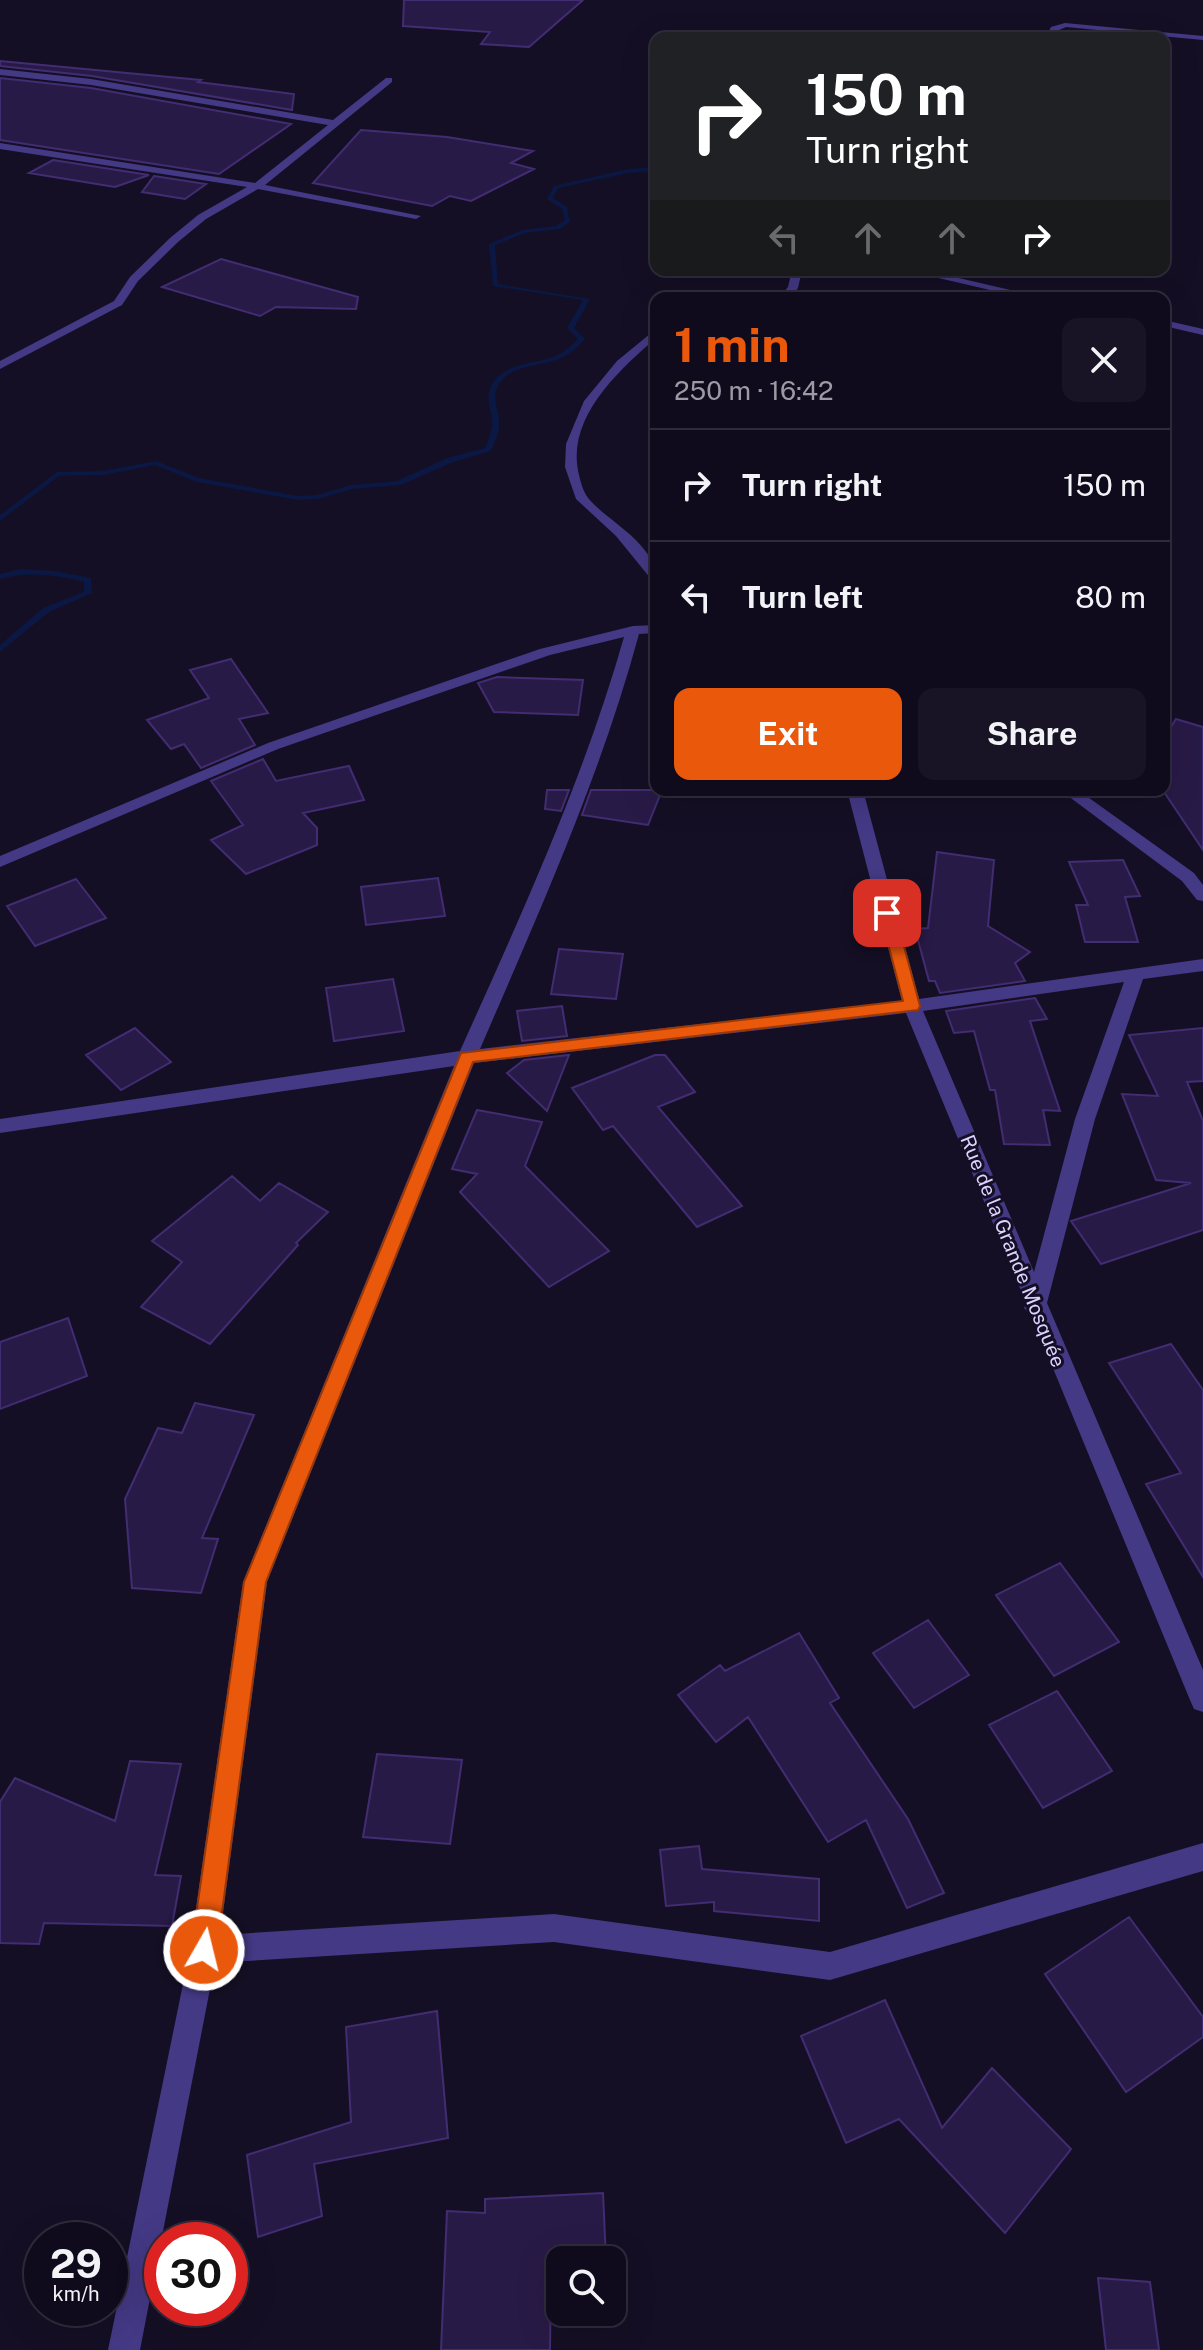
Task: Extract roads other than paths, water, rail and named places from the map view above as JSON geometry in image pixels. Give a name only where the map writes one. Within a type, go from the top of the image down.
[{"type":"street","points":[[1052,32],[1065,25],[1139,32]]},
{"type":"street","points":[[1170,35],[1203,38]]},
{"type":"street","points":[[0,72],[91,82],[333,123]]},
{"type":"street","points":[[0,366],[118,303],[134,279],[174,240],[202,217],[257,186],[389,80]]},
{"type":"street","points":[[0,146],[257,186],[416,216]]},
{"type":"street","points":[[937,276],[1012,292]]},
{"type":"street","points":[[1170,324],[1203,332]]},
{"type":"street","points":[[650,338],[578,415],[571,454],[577,493],[621,533],[650,569]]},
{"type":"street","points":[[0,862],[273,746],[545,652],[644,629]]},
{"type":"street","points":[[124,2350],[204,1950],[255,1582],[467,1057],[569,825],[644,629]]},
{"type":"street","name":"Rue de la Grande Mosquée","points":[[857,796],[912,1006],[1035,1308],[1203,1700]]},
{"type":"street","points":[[1076,796],[1188,877],[1203,896]]},
{"type":"street","points":[[0,1126],[467,1057],[912,1006],[1203,965]]},
{"type":"street","points":[[1035,1308],[1085,1119],[1136,975]]},
{"type":"street","points":[[204,1950],[554,1928],[830,1966],[1203,1857]]},
{"type":"waterway","points":[[0,519],[57,474],[103,473],[156,463],[197,480],[298,498],[318,497],[351,487],[398,483],[450,460],[488,449],[496,428],[492,399],[496,383],[514,369],[561,356],[572,349],[582,339],[570,328],[587,299],[495,285],[492,244],[524,231],[558,228],[568,221],[565,208],[550,199],[556,187],[628,171],[650,169]]},
{"type":"waterway","points":[[0,577],[32,571],[88,580],[88,593],[46,610],[0,649]]}]
